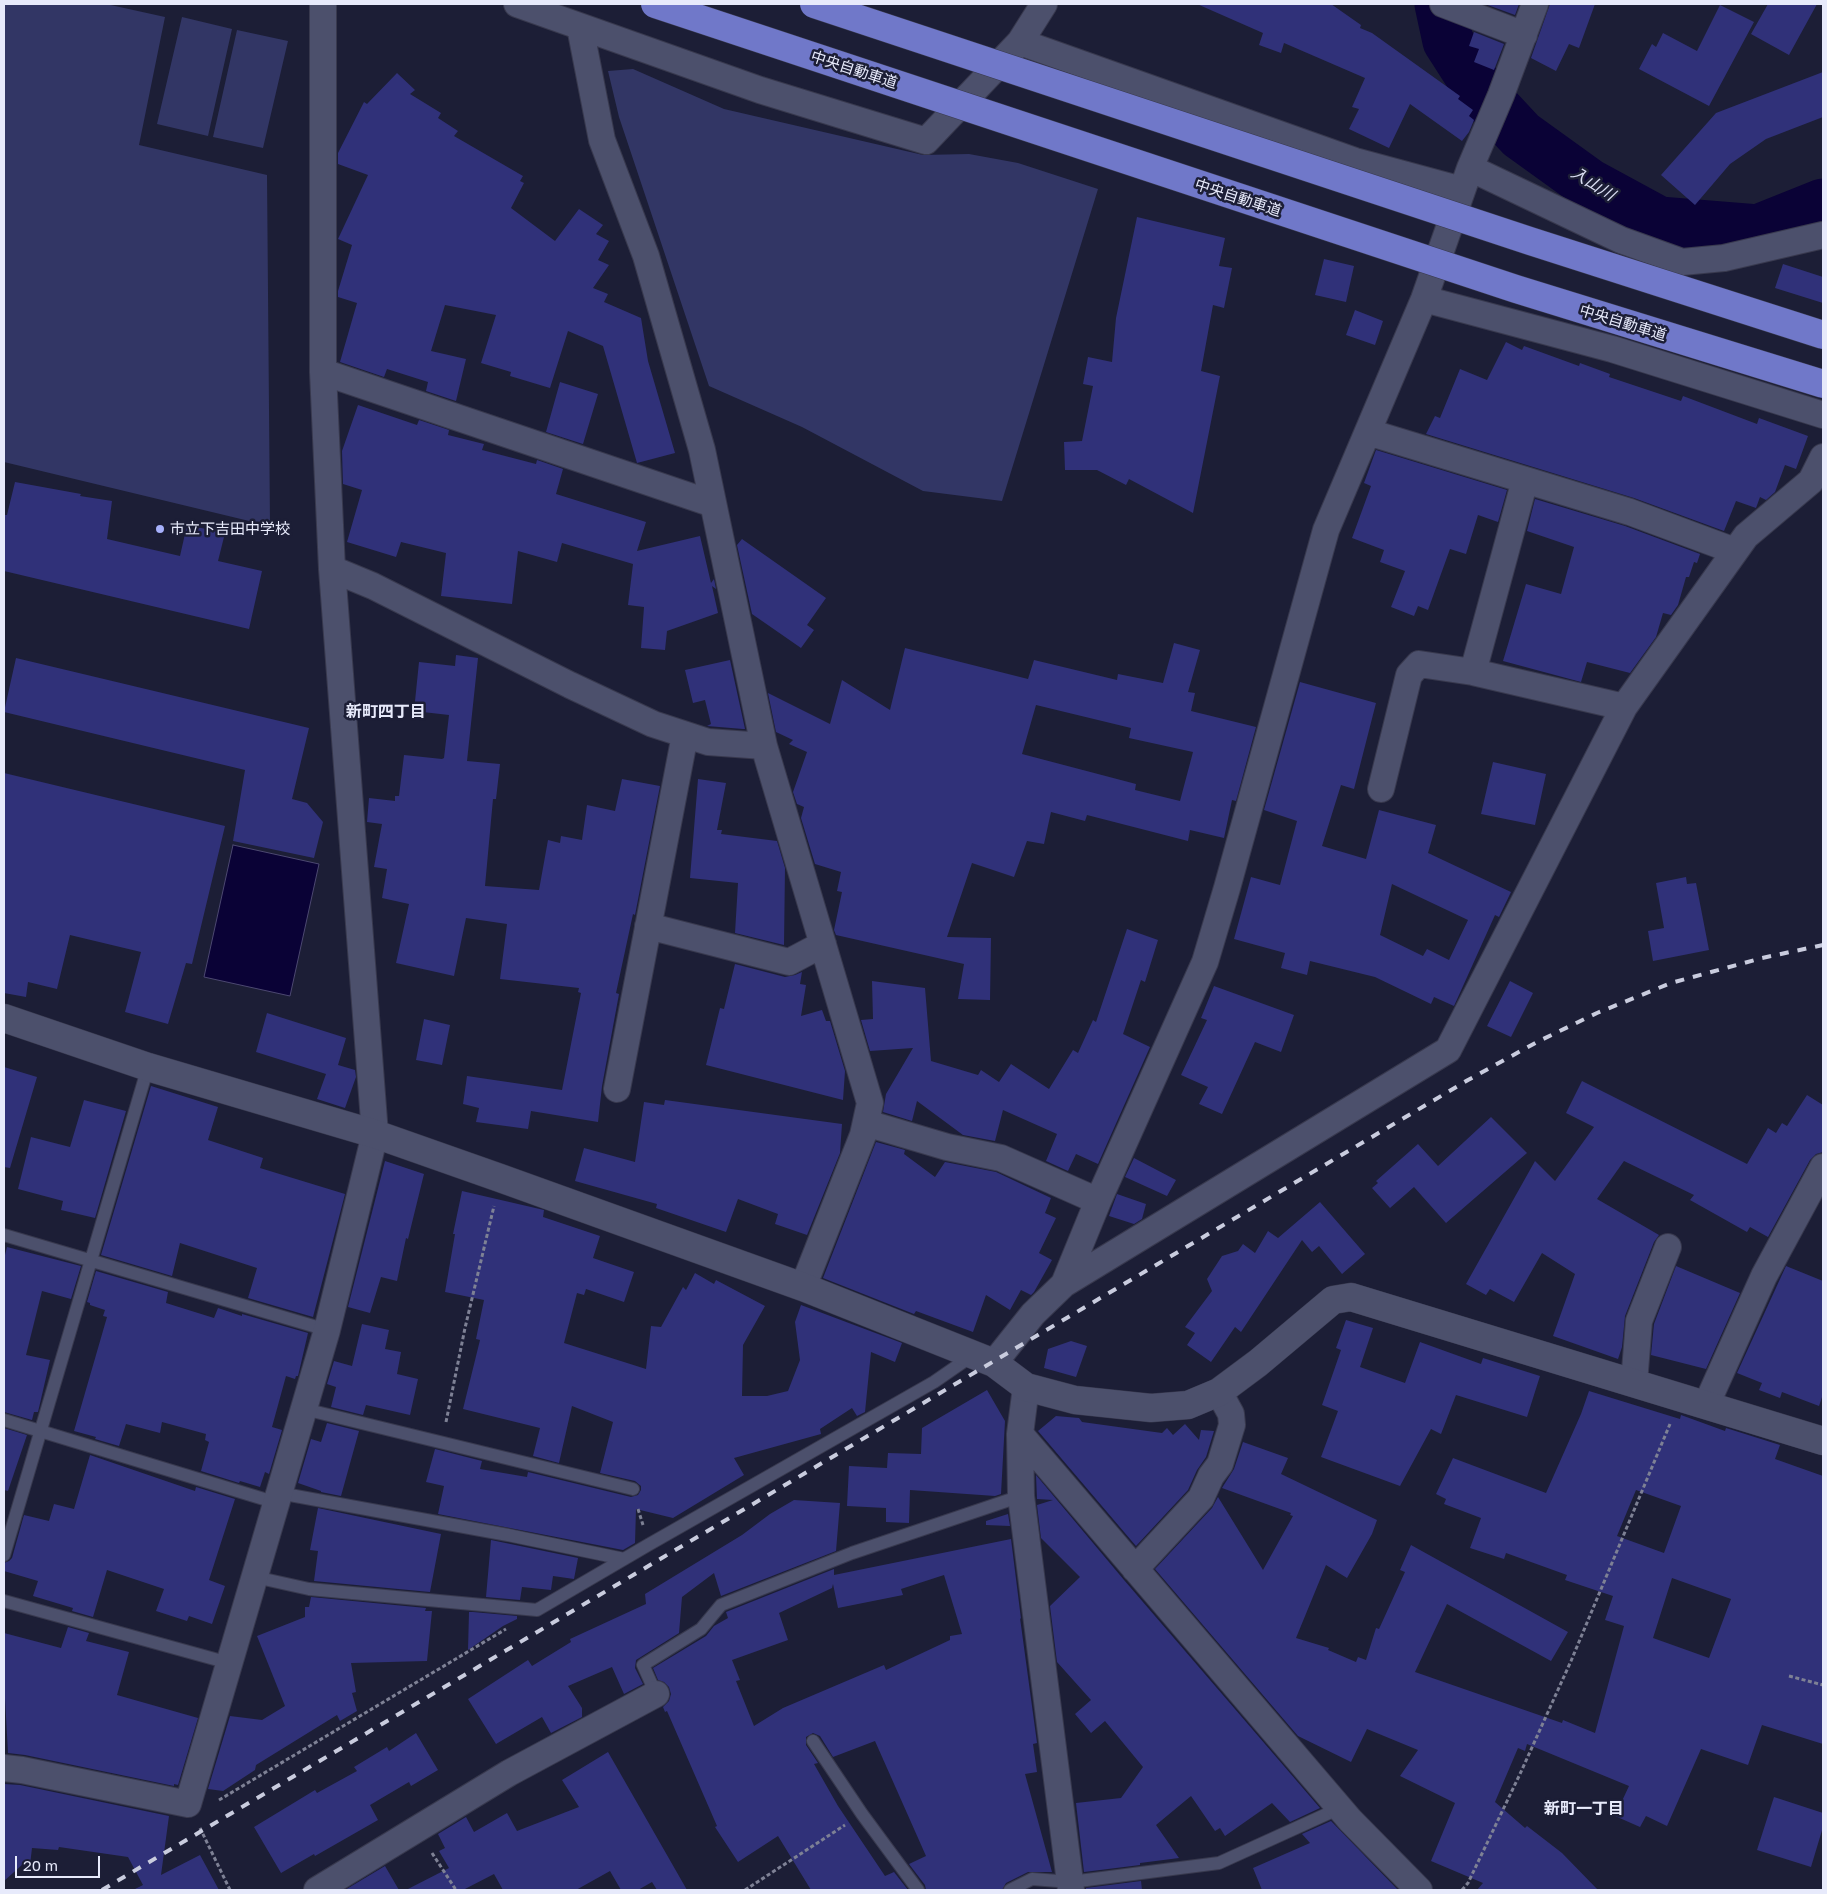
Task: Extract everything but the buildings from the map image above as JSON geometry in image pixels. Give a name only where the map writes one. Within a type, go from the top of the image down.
[{"type":"highway","name":"中央自動車道","points":[[656,4],[1497,283],[1823,384]]},
{"type":"highway","points":[[814,4],[1530,241],[1823,335]]},
{"type":"street","points":[[4,1768],[188,1804],[328,1330],[375,1134],[332,569],[323,372],[324,4]]},
{"type":"street","points":[[517,4],[760,90],[926,141],[1020,42],[1044,4]]},
{"type":"street","points":[[1064,1284],[1098,1201],[1205,962],[1326,530],[1424,299],[1466,179],[1501,95],[1535,4]]},
{"type":"street","points":[[1452,7],[1524,35]]},
{"type":"street","points":[[580,27],[602,140],[646,256],[702,450],[764,746],[870,1103],[863,1135],[803,1287]]},
{"type":"street","points":[[1020,42],[1355,161],[1466,179],[1562,214],[1621,240],[1682,262],[1724,258],[1823,235]]},
{"type":"street","points":[[1424,299],[1612,349],[1823,415]]},
{"type":"street","points":[[323,372],[713,504]]},
{"type":"street","points":[[1368,432],[1630,512],[1735,550]]},
{"type":"street","points":[[984,1359],[1064,1284],[1448,1050],[1624,707],[1746,536],[1811,480],[1823,457]]},
{"type":"street","points":[[1473,672],[1525,480]]},
{"type":"street","points":[[332,569],[373,586],[653,724],[708,742],[764,746]]},
{"type":"street","points":[[1381,789],[1409,675],[1419,664],[1473,672],[1624,707]]},
{"type":"street","points":[[616,1089],[685,735]]},
{"type":"street","points":[[648,926],[789,962],[823,944]]},
{"type":"street","points":[[4,1018],[148,1067],[375,1134],[500,1178],[803,1287],[984,1359],[1026,1387],[1075,1400],[1151,1408],[1188,1406],[1219,1392],[1258,1363],[1333,1300],[1352,1296],[1823,1442]]},
{"type":"street","points":[[866,1123],[947,1147],[1002,1158],[1098,1201]]},
{"type":"street","points":[[1709,1406],[1712,1392],[1764,1276],[1823,1167]]},
{"type":"street","points":[[1634,1383],[1639,1321],[1668,1246]]},
{"type":"street","points":[[1026,1387],[1020,1434],[1021,1496],[1071,1886]]},
{"type":"street","points":[[1135,1569],[1201,1498],[1211,1476],[1220,1464],[1232,1425],[1231,1414],[1219,1392]]},
{"type":"street","points":[[1020,1434],[1340,1808],[1419,1890]]},
{"type":"street","points":[[318,1890],[416,1828],[509,1773],[656,1694]]},
{"type":"lane","points":[[4,1555],[148,1067]]},
{"type":"lane","points":[[4,1235],[328,1330]]},
{"type":"lane","points":[[255,1577],[309,1589],[537,1610],[934,1382],[984,1359]]},
{"type":"lane","points":[[304,1409],[633,1489]]},
{"type":"lane","points":[[4,1420],[278,1498],[508,1535],[624,1559]]},
{"type":"lane","points":[[656,1694],[643,1665],[701,1629],[721,1605],[852,1553],[1021,1496]]},
{"type":"lane","points":[[4,1601],[229,1663]]},
{"type":"lane","points":[[813,1741],[862,1814],[918,1890]]},
{"type":"lane","points":[[1010,1890],[1032,1879],[1071,1886],[1219,1863],[1340,1808]]},
{"type":"path","points":[[442,1442],[465,1328],[500,1178]]},
{"type":"path","points":[[1462,1890],[1468,1883],[1520,1774],[1571,1661],[1681,1397]]},
{"type":"path","points":[[633,1489],[648,1545]]},
{"type":"path","points":[[188,1804],[210,1805],[537,1610]]},
{"type":"path","points":[[1789,1676],[1823,1685]]},
{"type":"path","points":[[188,1804],[230,1890]]},
{"type":"path","points":[[745,1890],[862,1814]]},
{"type":"path","points":[[416,1828],[456,1890]]},
{"type":"shaded area","points":[[4,4],[106,4],[165,17],[139,145],[267,175],[270,526],[4,462]]},
{"type":"shaded area","points":[[182,17],[232,29],[208,136],[157,124]]},
{"type":"shaded area","points":[[237,30],[288,41],[263,148],[213,137]]},
{"type":"shaded area","points":[[633,69],[724,109],[923,155],[969,154],[1018,163],[1098,189],[1002,501],[923,491],[802,427],[709,386],[619,117],[608,71]]},
{"type":"shaded area","points":[[233,845],[319,864],[290,996],[204,977]]},
{"type":"waterway","name":"入山川","points":[[1440,4],[1448,41],[1480,91],[1521,135],[1589,184],[1659,222],[1758,230],[1823,204]]},
{"type":"railway","points":[[102,1890],[1468,1080],[1537,1042],[1597,1013],[1671,983],[1762,958],[1823,945]]},
{"type":"place","name":"市立下吉田中学校","points":[[160,529]]},
{"type":"district","name":"新町四丁目","points":[[386,712]]},
{"type":"district","name":"新町一丁目","points":[[1584,1809]]}]
